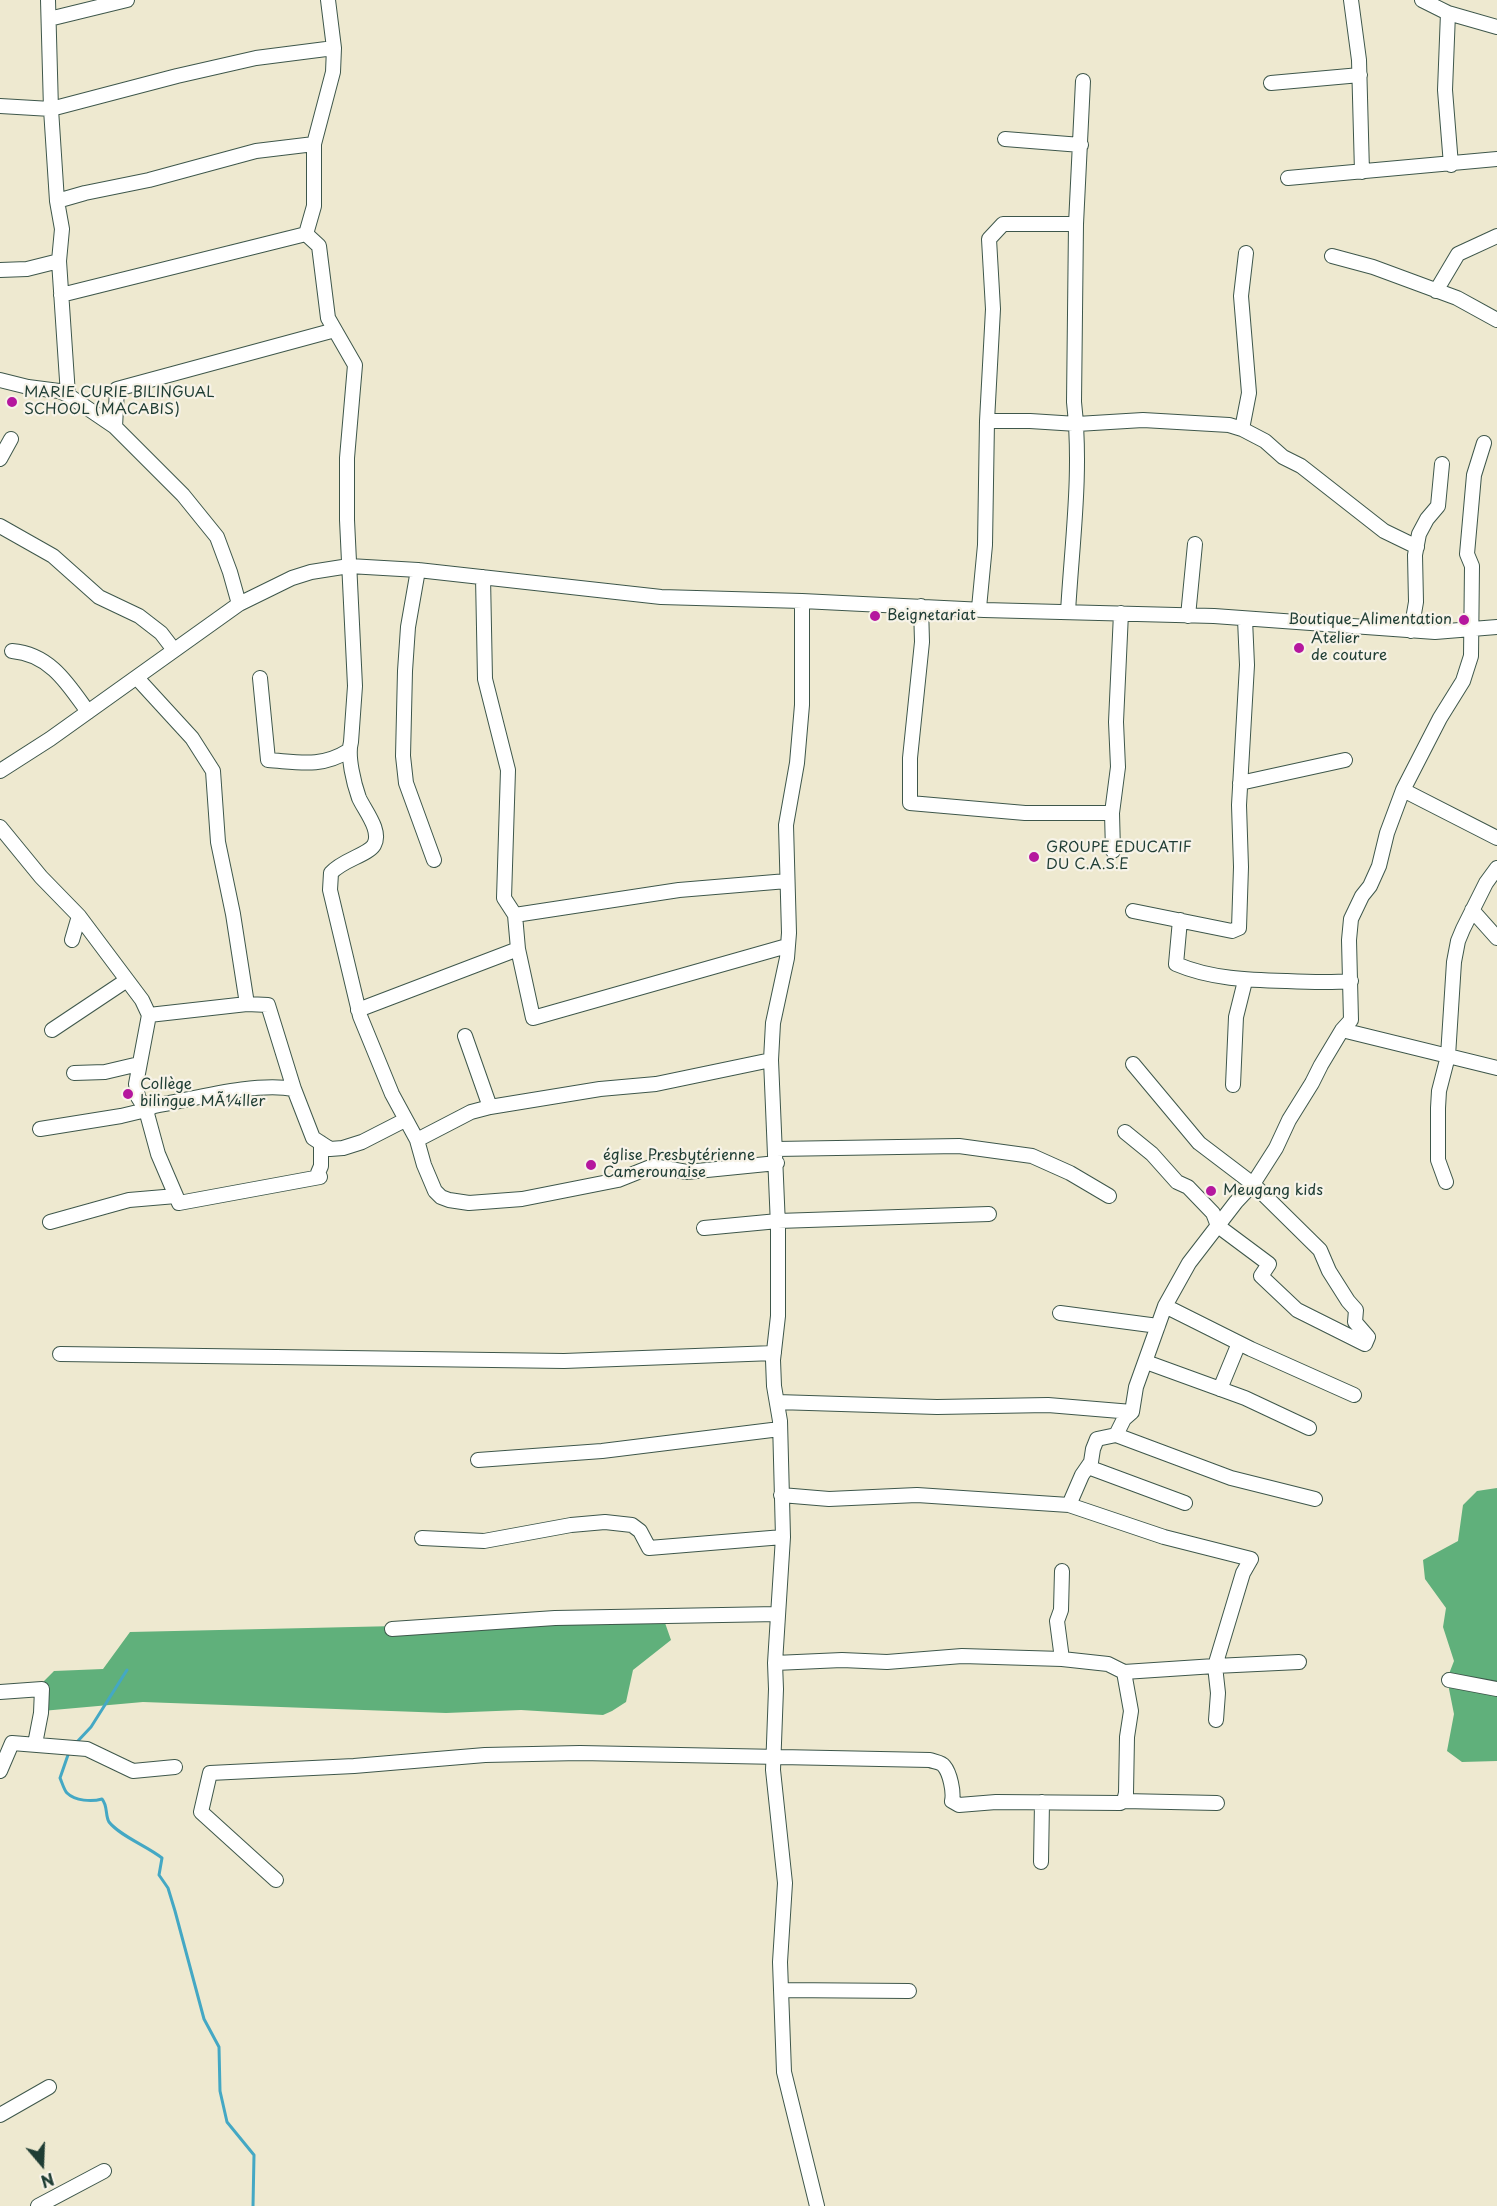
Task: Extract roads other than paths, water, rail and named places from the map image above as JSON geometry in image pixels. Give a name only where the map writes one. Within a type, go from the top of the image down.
[{"type":"street","points":[[48,0],[51,109],[57,201],[62,229],[59,261],[68,395]]},
{"type":"street","points":[[50,19],[127,0]]},
{"type":"street","points":[[306,234],[314,206],[314,144],[333,72],[334,48],[328,0]]},
{"type":"street","points":[[1351,0],[1360,75],[1362,172]]},
{"type":"street","points":[[1422,0],[1448,13],[1497,27]]},
{"type":"street","points":[[1448,13],[1445,90],[1451,165]]},
{"type":"street","points":[[0,106],[51,109],[245,61],[334,48]]},
{"type":"street","points":[[1270,83],[1360,75]]},
{"type":"street","points":[[1068,612],[1076,512],[1077,424],[1074,402],[1076,224],[1083,81]]},
{"type":"street","points":[[1005,139],[1081,145]]},
{"type":"street","points":[[57,201],[149,180],[256,151],[314,144]]},
{"type":"street","points":[[1288,178],[1451,165],[1497,159]]},
{"type":"street","points":[[979,608],[985,545],[987,422],[993,309],[989,239],[1003,224],[1076,224]]},
{"type":"street","points":[[61,295],[306,234]]},
{"type":"street","points":[[306,234],[319,246],[328,318],[355,365],[347,458],[355,686],[351,742],[348,751],[358,796],[376,834],[372,849],[338,865],[331,873],[330,890],[358,1010],[377,1059],[405,1120],[417,1140],[423,1165],[435,1191],[441,1197],[449,1200],[469,1203],[522,1199],[618,1180],[653,1166],[687,1172],[777,1156],[959,1146],[1032,1156],[1070,1173],[1109,1196]]},
{"type":"street","points":[[1436,291],[1458,254],[1497,236]]},
{"type":"street","points":[[1242,429],[1249,393],[1241,296],[1246,253]]},
{"type":"street","points":[[1332,256],[1373,267],[1457,298],[1497,320]]},
{"type":"street","points":[[0,270],[27,269],[59,261]]},
{"type":"street","points":[[115,427],[117,389],[335,330]]},
{"type":"street","points":[[0,380],[59,391],[115,427],[183,495],[216,537],[230,572],[239,604]]},
{"type":"street","points":[[987,422],[1030,421],[1077,424],[1143,420],[1229,425],[1265,441],[1283,457],[1301,466],[1384,531],[1417,547]]},
{"type":"street","points":[[0,459],[11,440]]},
{"type":"street","points":[[1116,1435],[1124,1419],[1132,1412],[1136,1387],[1165,1306],[1189,1263],[1236,1202],[1253,1184],[1276,1148],[1289,1120],[1342,1030],[1351,1020],[1349,940],[1351,919],[1362,896],[1370,886],[1378,866],[1403,789],[1440,718],[1463,681],[1471,656],[1472,566],[1467,554],[1473,475],[1484,443]]},
{"type":"street","points":[[1411,631],[1416,602],[1419,534],[1427,519],[1438,506],[1442,464]]},
{"type":"street","points":[[0,526],[53,556],[99,597],[139,616],[161,633],[174,650]]},
{"type":"street","points":[[1188,616],[1195,544]]},
{"type":"street","points":[[0,771],[137,678],[239,604],[292,578],[311,572],[350,566],[418,570],[662,597],[1188,616],[1435,632],[1497,627]]},
{"type":"street","points":[[418,570],[408,627],[403,756],[406,783],[434,860]]},
{"type":"street","points":[[483,578],[485,679],[508,770],[504,898],[515,915],[518,949],[533,1018],[788,946]]},
{"type":"street","points":[[802,601],[802,705],[797,763],[786,825],[790,909],[788,946],[773,1023],[771,1060],[777,1156],[778,1221],[778,1316],[774,1353],[774,1386],[780,1429],[783,1538],[775,1663],[777,1689],[773,1756],[785,1883],[780,1962],[784,2072],[817,2206]]},
{"type":"street","points":[[921,606],[922,642],[910,758],[910,803],[1024,813],[1112,813]]},
{"type":"street","points":[[1113,851],[1112,813],[1118,766],[1116,722],[1121,613]]},
{"type":"street","points":[[1133,911],[1232,931],[1239,928],[1241,900],[1240,783],[1247,701],[1245,619]]},
{"type":"street","points":[[12,651],[42,659],[61,675],[88,712]]},
{"type":"street","points":[[137,678],[192,738],[213,771],[218,842],[247,1004]]},
{"type":"street","points":[[260,678],[268,760],[317,764],[337,759],[348,751]]},
{"type":"street","points":[[1240,783],[1345,760]]},
{"type":"street","points":[[1403,789],[1497,838]]},
{"type":"street","points":[[0,827],[41,877],[79,916],[142,1000],[149,1015],[136,1084],[138,1097],[146,1110],[158,1154],[179,1203],[320,1177],[318,1173],[321,1166],[321,1143]]},
{"type":"street","points":[[1446,1182],[1438,1160],[1438,1108],[1439,1091],[1448,1056],[1454,962],[1458,941],[1472,910],[1490,876],[1497,868]]},
{"type":"street","points":[[515,915],[679,890],[787,881]]},
{"type":"street","points":[[1472,910],[1497,938]]},
{"type":"street","points":[[72,940],[79,916]]},
{"type":"street","points":[[1180,920],[1176,964],[1192,971],[1245,981],[1320,984],[1351,981]]},
{"type":"street","points":[[358,1010],[518,949]]},
{"type":"street","points":[[52,1030],[127,980]]},
{"type":"street","points":[[1233,1085],[1236,1017],[1245,981]]},
{"type":"street","points":[[149,1015],[247,1004],[268,1005],[312,1138],[330,1149],[344,1148],[362,1142],[405,1120]]},
{"type":"street","points":[[1342,1030],[1497,1068]]},
{"type":"street","points":[[465,1036],[490,1107]]},
{"type":"street","points":[[417,1140],[471,1113],[490,1107],[600,1089],[656,1084],[771,1060]]},
{"type":"street","points":[[74,1073],[105,1072],[139,1064]]},
{"type":"street","points":[[1125,1132],[1152,1154],[1178,1182],[1188,1187],[1213,1213],[1218,1226],[1269,1264],[1261,1276],[1297,1310],[1365,1344],[1368,1337],[1356,1322],[1356,1310],[1329,1270],[1320,1250],[1253,1184],[1199,1143],[1133,1064]]},
{"type":"street","points":[[39,1129],[121,1116],[154,1106],[221,1092],[294,1089]]},
{"type":"street","points":[[50,1222],[129,1200],[176,1196]]},
{"type":"street","points":[[704,1228],[778,1221],[989,1214]]},
{"type":"street","points":[[1165,1306],[1239,1343],[1354,1395]]},
{"type":"street","points":[[1060,1313],[1158,1326]]},
{"type":"street","points":[[1220,1389],[1239,1343]]},
{"type":"street","points":[[60,1354],[564,1361],[774,1353]]},
{"type":"street","points":[[1146,1362],[1245,1398],[1309,1428]]},
{"type":"street","points":[[777,1402],[937,1407],[1048,1406],[1132,1412]]},
{"type":"street","points":[[478,1460],[602,1451],[780,1429]]},
{"type":"street","points":[[1069,1505],[1088,1467],[1097,1439],[1116,1435],[1231,1478],[1315,1499]]},
{"type":"street","points":[[1088,1467],[1185,1503]]},
{"type":"street","points":[[781,1495],[829,1499],[917,1495],[1069,1505],[1164,1536],[1251,1559],[1244,1573],[1215,1666],[1218,1693],[1216,1720]]},
{"type":"street","points":[[422,1538],[484,1541],[572,1525],[605,1522],[632,1525],[640,1531],[649,1548],[783,1538]]},
{"type":"street","points":[[1062,1571],[1062,1610],[1057,1621],[1062,1659]]},
{"type":"street","points":[[392,1629],[555,1618],[778,1614]]},
{"type":"street","points":[[775,1663],[842,1660],[887,1662],[962,1656],[1062,1659],[1108,1664],[1124,1672],[1299,1662]]},
{"type":"street","points":[[1124,1672],[1131,1711],[1127,1737],[1128,1760],[1124,1801]]},
{"type":"street","points":[[1449,1680],[1497,1689]]},
{"type":"street","points":[[0,1692],[42,1689],[41,1713],[35,1744]]},
{"type":"street","points":[[0,1771],[12,1743],[87,1749],[133,1771],[175,1767]]},
{"type":"street","points":[[276,1880],[201,1812],[210,1773],[354,1766],[485,1755],[580,1753],[773,1756],[941,1763],[945,1767],[953,1796],[952,1801],[959,1805],[996,1802],[1120,1803],[1124,1801],[1216,1803]]},
{"type":"street","points":[[1041,1862],[1042,1802]]},
{"type":"street","points":[[781,1990],[909,1991]]},
{"type":"street","points":[[0,2115],[49,2088]]},
{"type":"street","points":[[38,2206],[104,2171]]},
{"type":"waterway","points":[[76,1743],[91,1727],[127,1670]]},
{"type":"waterway","points":[[69,1752],[60,1778],[67,1793],[74,1798],[84,1800],[102,1799],[109,1822],[114,1827],[162,1858],[159,1875],[168,1888],[204,2019],[219,2047],[220,2091],[227,2122],[254,2155],[253,2206]]},
{"type":"place","name":"MARIE CURIE BILINGUAL SCHOOL (MACABIS)","points":[[12,402]]},
{"type":"place","name":"Beignetariat","points":[[875,616]]},
{"type":"place","name":"Boutique_Alimentation","points":[[1464,620]]},
{"type":"place","name":"Atelier de couture","points":[[1299,648]]},
{"type":"place","name":"GROUPE EDUCATIF DU C.A.S.E","points":[[1034,857]]},
{"type":"place","name":"Collège bilingue MÃ¼ller","points":[[128,1094]]},
{"type":"place","name":"église Presbytérienne Camerounaise","points":[[591,1165]]},
{"type":"place","name":"Meugang kids","points":[[1211,1191]]}]
